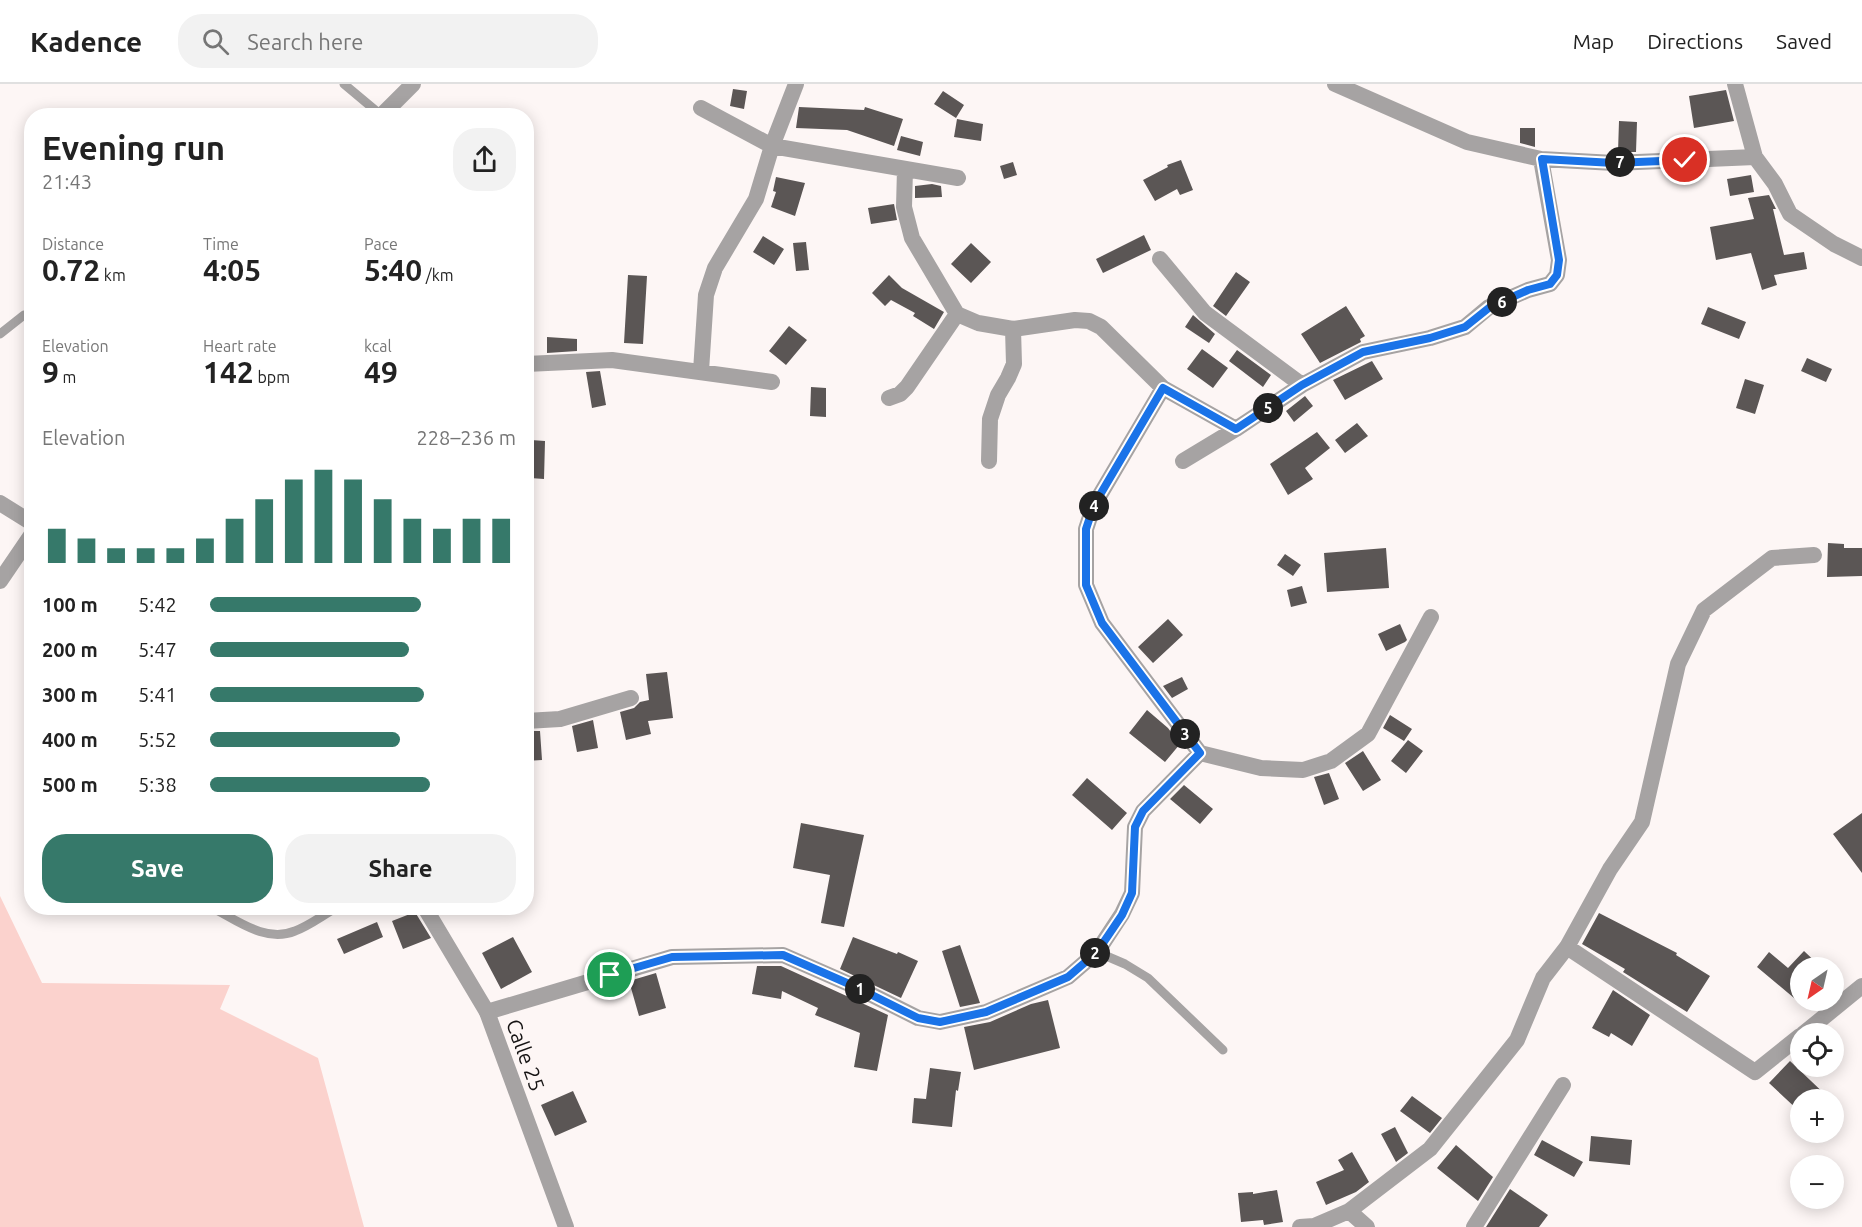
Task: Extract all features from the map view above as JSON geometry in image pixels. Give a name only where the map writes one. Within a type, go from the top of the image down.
[{"type":"street","points":[[388,108],[413,84]]},
{"type":"street","points":[[701,371],[706,295],[715,268],[756,199],[772,146],[796,84]]},
{"type":"street","points":[[1335,84],[1467,142],[1542,159],[1614,163],[1755,157]]},
{"type":"street","points":[[1735,84],[1755,157],[1775,184],[1790,214],[1834,244],[1862,258]]},
{"type":"street","points":[[700,108],[772,146],[958,178]]},
{"type":"street","points":[[1182,460],[1236,429],[1302,385],[1363,352],[1430,338],[1465,327],[1490,307],[1528,290],[1550,284],[1557,275],[1559,260],[1542,159]]},
{"type":"street","points":[[905,169],[904,207],[912,238],[957,314],[978,323],[1013,329],[1075,320],[1089,321],[1101,327],[1163,388],[1236,429]]},
{"type":"street","points":[[1160,259],[1205,314],[1302,385]]},
{"type":"street","points":[[889,398],[900,394],[907,387],[957,314]]},
{"type":"street","points":[[989,460],[990,419],[998,395],[1014,364],[1013,329]]},
{"type":"street","points":[[534,364],[612,360],[772,382]]},
{"type":"street","points":[[1163,388],[1094,505],[1086,529],[1086,585],[1102,623],[1200,753],[1261,768],[1303,770],[1331,761],[1368,734],[1431,617]]},
{"type":"street","points":[[0,503],[24,518]]},
{"type":"street","points":[[0,581],[24,546]]},
{"type":"street","points":[[1300,1227],[1314,1226],[1349,1211],[1430,1149],[1517,1040],[1543,978],[1567,947],[1610,869],[1642,822],[1678,664],[1704,610],[1772,558],[1814,555]]},
{"type":"street","points":[[534,721],[560,719],[631,698]]},
{"type":"street","points":[[487,1012],[672,957],[783,955],[856,987],[918,1018],[940,1022],[986,1012],[1068,977],[1097,952],[1122,915],[1132,893],[1135,827],[1143,811],[1200,753]]},
{"type":"street","name":"Calle 25","points":[[429,915],[487,1012],[566,1227]]},
{"type":"street","points":[[1567,947],[1755,1072],[1790,1044]]},
{"type":"street","points":[[1817,1023],[1862,986]]},
{"type":"street","points":[[1474,1227],[1563,1085]]},
{"type":"street","points":[[1349,1211],[1367,1227]]},
{"type":"lane","points":[[344,84],[373,108]]},
{"type":"lane","points":[[0,334],[24,315]]},
{"type":"lane","points":[[226,915],[260,933],[279,936],[296,931],[324,915]]},
{"type":"lane","points":[[1097,952],[1125,964],[1148,978],[1223,1050]]},
{"type":"shaded area","points":[[0,896],[42,983],[230,985],[220,1009],[318,1058],[364,1227],[0,1227]]},
{"type":"building","points":[[733,89],[747,91],[744,109],[730,106]]},
{"type":"building","points":[[1726,90],[1734,121],[1694,128],[1689,96]]},
{"type":"building","points":[[943,91],[964,105],[956,118],[934,104]]},
{"type":"building","points":[[799,107],[864,110],[865,107],[903,119],[894,146],[847,130],[796,128]]},
{"type":"building","points":[[957,119],[983,124],[981,141],[954,137]]},
{"type":"building","points":[[1619,121],[1637,122],[1636,152],[1618,152]]},
{"type":"building","points":[[1520,128],[1535,128],[1535,147],[1520,143]]},
{"type":"building","points":[[901,136],[923,142],[920,156],[897,150]]},
{"type":"building","points":[[1181,160],[1193,190],[1180,195],[1177,189],[1155,201],[1143,180],[1168,167],[1167,165]]},
{"type":"building","points":[[1013,162],[1017,175],[1004,179],[1000,166]]},
{"type":"building","points":[[1751,175],[1754,192],[1730,196],[1727,179]]},
{"type":"building","points":[[776,177],[805,183],[795,216],[771,207],[776,192],[773,191]]},
{"type":"building","points":[[932,184],[941,186],[942,197],[915,198],[915,186]]},
{"type":"building","points":[[1769,195],[1776,209],[1773,209],[1784,255],[1804,252],[1807,269],[1774,275],[1777,285],[1762,290],[1751,253],[1716,260],[1710,227],[1754,219],[1748,198]]},
{"type":"building","points":[[894,204],[897,220],[871,224],[868,208]]},
{"type":"building","points":[[1144,235],[1151,250],[1103,273],[1096,259]]},
{"type":"building","points":[[763,236],[784,249],[774,265],[753,252]]},
{"type":"building","points":[[806,242],[809,270],[796,271],[793,243]]},
{"type":"building","points":[[971,243],[991,262],[971,283],[951,264]]},
{"type":"building","points":[[1236,272],[1250,282],[1226,316],[1213,306]]},
{"type":"building","points":[[628,275],[647,276],[643,344],[624,343]]},
{"type":"building","points":[[889,275],[902,288],[944,312],[934,329],[913,316],[915,313],[891,300],[885,306],[872,293]]},
{"type":"building","points":[[1346,306],[1365,336],[1360,339],[1361,342],[1320,363],[1301,334]]},
{"type":"building","points":[[1708,307],[1746,322],[1739,339],[1701,324]]},
{"type":"building","points":[[1193,315],[1215,334],[1209,343],[1185,327]]},
{"type":"building","points":[[789,326],[807,340],[786,365],[769,351]]},
{"type":"building","points":[[547,337],[577,339],[577,351],[547,353]]},
{"type":"building","points":[[1202,349],[1228,368],[1213,388],[1187,369]]},
{"type":"building","points":[[1237,350],[1271,375],[1263,387],[1229,361]]},
{"type":"building","points":[[1807,358],[1832,369],[1826,382],[1801,371]]},
{"type":"building","points":[[1372,361],[1383,379],[1345,400],[1333,380]]},
{"type":"building","points":[[600,371],[606,405],[592,408],[586,372]]},
{"type":"building","points":[[1745,379],[1764,385],[1755,414],[1736,408]]},
{"type":"building","points":[[811,387],[826,388],[826,417],[810,416]]},
{"type":"building","points":[[1305,396],[1313,406],[1294,422],[1286,411]]},
{"type":"building","points":[[1357,423],[1368,436],[1345,453],[1335,440]]},
{"type":"building","points":[[1317,432],[1330,448],[1305,468],[1313,479],[1288,495],[1270,464]]},
{"type":"building","points":[[534,440],[545,441],[544,479],[534,478]]},
{"type":"building","points":[[1828,543],[1844,544],[1844,548],[1862,548],[1862,576],[1827,577]]},
{"type":"building","points":[[1386,548],[1389,588],[1327,592],[1324,553]]},
{"type":"building","points":[[1285,554],[1301,565],[1293,576],[1277,565]]},
{"type":"building","points":[[1302,586],[1307,603],[1291,607],[1287,590]]},
{"type":"building","points":[[1168,619],[1183,635],[1153,663],[1138,647]]},
{"type":"building","points":[[1400,624],[1407,640],[1386,651],[1378,634]]},
{"type":"building","points":[[667,672],[673,718],[648,721],[651,734],[626,740],[620,712],[649,700],[646,674]]},
{"type":"building","points":[[1182,677],[1188,689],[1172,698],[1163,686]]},
{"type":"building","points":[[1147,710],[1168,728],[1180,744],[1165,762],[1129,733]]},
{"type":"building","points":[[1390,715],[1412,729],[1404,741],[1383,728]]},
{"type":"building","points":[[593,720],[598,748],[577,752],[572,726]]},
{"type":"building","points":[[534,731],[540,731],[542,760],[534,760]]},
{"type":"building","points":[[1408,740],[1423,751],[1406,773],[1391,761]]},
{"type":"building","points":[[1363,751],[1381,780],[1363,791],[1345,763]]},
{"type":"building","points":[[1329,773],[1339,799],[1324,805],[1314,777]]},
{"type":"building","points":[[1087,778],[1127,813],[1112,830],[1072,795]]},
{"type":"building","points":[[1184,785],[1213,809],[1200,824],[1170,799]]},
{"type":"building","points":[[1862,813],[1862,873],[1833,834]]},
{"type":"building","points":[[801,823],[864,835],[844,927],[821,923],[830,875],[793,868]]},
{"type":"building","points":[[1599,913],[1677,953],[1676,955],[1710,976],[1687,1012],[1623,972],[1625,969],[1582,944]]},
{"type":"building","points":[[407,915],[417,915],[431,938],[403,949],[392,921]]},
{"type":"building","points":[[377,922],[383,937],[344,954],[337,939]]},
{"type":"building","points":[[513,937],[532,972],[501,989],[482,953]]},
{"type":"building","points":[[853,937],[918,961],[901,998],[840,969]]},
{"type":"building","points":[[960,945],[980,1003],[960,1007],[942,951]]},
{"type":"building","points":[[1804,951],[1810,957],[1798,957]]},
{"type":"building","points":[[1769,952],[1788,968],[1790,966],[1790,995],[1757,967]]},
{"type":"building","points":[[757,966],[781,966],[888,1015],[877,1071],[854,1067],[860,1033],[815,1015],[818,1008],[782,991],[781,999],[752,994]]},
{"type":"building","points":[[656,973],[666,1008],[639,1016],[629,981]]},
{"type":"building","points":[[1613,990],[1650,1015],[1632,1046],[1611,1033],[1609,1037],[1592,1028]]},
{"type":"building","points":[[1048,1000],[1060,1048],[974,1070],[964,1027],[990,1022],[1031,1004]]},
{"type":"building","points":[[1790,1061],[1790,1077],[1807,1077],[1819,1089],[1790,1089],[1790,1103],[1769,1083]]},
{"type":"building","points":[[930,1068],[961,1072],[958,1091],[956,1090],[952,1127],[912,1123],[914,1098],[926,1099]]},
{"type":"building","points":[[573,1091],[587,1122],[555,1136],[541,1105]]},
{"type":"building","points":[[1412,1096],[1442,1118],[1430,1133],[1400,1111]]},
{"type":"building","points":[[1395,1127],[1408,1153],[1396,1162],[1381,1134]]},
{"type":"building","points":[[1591,1136],[1632,1140],[1630,1165],[1589,1161]]},
{"type":"building","points":[[1542,1140],[1583,1162],[1574,1177],[1534,1155]]},
{"type":"building","points":[[1456,1145],[1493,1177],[1478,1201],[1437,1168]]},
{"type":"building","points":[[1352,1152],[1369,1182],[1356,1192],[1326,1205],[1316,1182],[1344,1170],[1338,1160]]},
{"type":"building","points":[[1510,1189],[1548,1215],[1539,1227],[1486,1227]]},
{"type":"building","points":[[1277,1190],[1283,1222],[1264,1225],[1263,1220],[1241,1222],[1238,1193],[1253,1192],[1253,1194]]},
{"type":"route","points":[[610,975],[672,957],[783,955],[856,987],[918,1018],[940,1022],[986,1012],[1068,977],[1097,952],[1122,915],[1132,893],[1135,827],[1143,811],[1200,753],[1102,623],[1086,585],[1086,529],[1094,505],[1163,388],[1236,429],[1302,385],[1363,352],[1430,338],[1465,327],[1490,307],[1528,290],[1550,284],[1557,275],[1559,260],[1542,159],[1614,163],[1685,160]]}]
